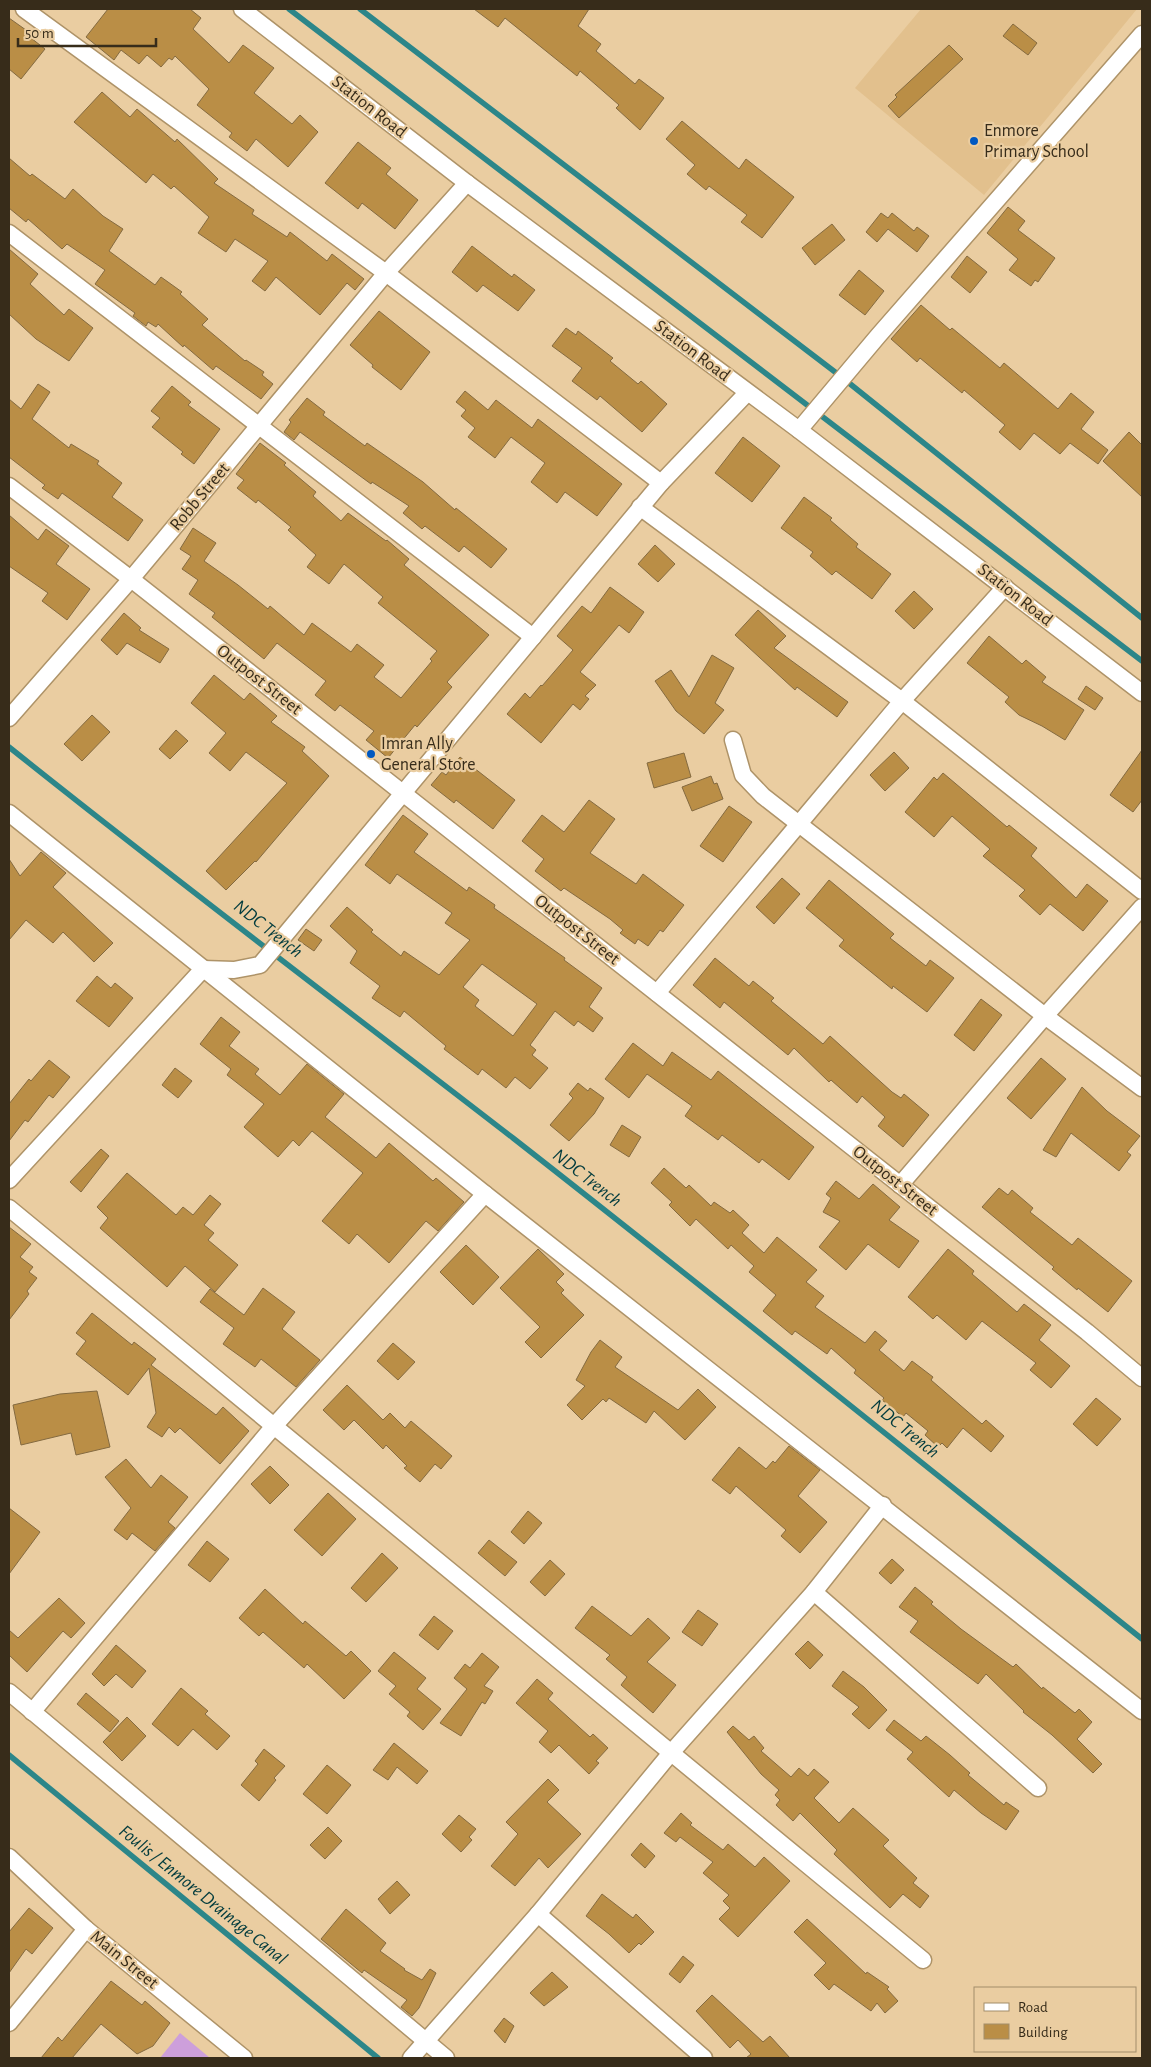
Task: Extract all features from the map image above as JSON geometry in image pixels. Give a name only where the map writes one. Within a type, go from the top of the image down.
[{"type":"street","points":[[24,9],[386,273],[660,483]]},
{"type":"street","name":"Station Road","points":[[242,9],[468,183],[747,393],[800,430],[1142,693]]},
{"type":"street","points":[[800,430],[878,336],[1142,34]]},
{"type":"street","name":"Robb Street","points":[[9,718],[131,579],[386,273],[468,183]]},
{"type":"street","points":[[9,233],[532,637]]},
{"type":"street","points":[[9,1180],[203,969],[234,970],[260,964],[660,483],[747,393]]},
{"type":"street","name":"Outpost Street","points":[[9,486],[131,579],[657,992],[1142,1378]]},
{"type":"street","points":[[640,507],[902,701],[1142,891]]},
{"type":"street","points":[[657,992],[902,701],[1005,587]]},
{"type":"street","points":[[733,740],[743,775],[763,796],[1045,1016],[1142,1088]]},
{"type":"street","points":[[9,814],[485,1194],[1142,1711]]},
{"type":"street","points":[[900,1185],[1142,906]]},
{"type":"street","points":[[32,1712],[274,1426],[485,1194]]},
{"type":"street","points":[[9,1208],[670,1754],[923,1960]]},
{"type":"street","points":[[411,2058],[538,1914],[670,1754],[814,1592],[883,1506]]},
{"type":"street","points":[[814,1592],[1038,1788]]},
{"type":"street","points":[[9,1692],[446,2058]]},
{"type":"street","name":"Main Street","points":[[9,1857],[86,1929],[244,2058]]},
{"type":"street","points":[[538,1914],[704,2058]]},
{"type":"street","points":[[9,2023],[86,1929]]},
{"type":"shaded area","name":"Enmore Primary School","points":[[921,9],[1137,9],[984,195],[855,88]]},
{"type":"shaded area","points":[[180,2033],[210,2058],[160,2058]]},
{"type":"building","points":[[108,9],[190,9],[201,18],[193,29],[229,63],[243,45],[274,68],[254,93],[292,124],[300,115],[318,132],[288,167],[256,139],[247,151],[229,137],[232,133],[197,105],[209,89],[175,56],[172,60],[169,58],[161,67],[147,55],[139,64],[121,50],[114,60],[86,37]]},
{"type":"building","points":[[474,9],[589,9],[578,26],[601,44],[596,51],[635,84],[639,79],[664,98],[640,130],[616,108],[619,105],[580,71],[577,76],[505,18],[498,27]]},
{"type":"building","points":[[9,18],[33,35],[31,38],[45,49],[21,79],[9,69]]},
{"type":"building","points":[[1013,24],[1037,43],[1028,55],[1003,36]]},
{"type":"building","points":[[949,45],[963,59],[899,118],[888,106],[897,97],[895,95]]},
{"type":"building","points":[[102,92],[130,117],[137,109],[175,142],[177,139],[218,179],[214,183],[254,210],[252,214],[287,237],[290,232],[327,261],[332,254],[364,279],[355,290],[347,283],[320,315],[276,277],[265,291],[252,281],[268,261],[235,239],[226,252],[198,233],[209,217],[174,186],[171,189],[153,174],[146,183],[74,122]]},
{"type":"building","points":[[682,121],[739,169],[746,159],[794,197],[762,238],[741,222],[747,215],[709,186],[706,190],[687,174],[695,165],[666,139]]},
{"type":"building","points":[[358,142],[391,168],[386,174],[418,200],[395,229],[362,203],[358,209],[325,183]]},
{"type":"building","points":[[9,158],[30,176],[32,174],[65,199],[73,189],[103,216],[123,229],[109,251],[155,285],[161,277],[182,292],[180,294],[208,319],[202,325],[245,361],[264,372],[262,375],[273,384],[261,399],[216,366],[213,370],[184,345],[183,347],[158,324],[156,327],[148,322],[146,326],[133,316],[135,313],[95,284],[105,270],[67,244],[62,249],[28,219],[26,222],[9,208]]},
{"type":"building","points":[[1008,207],[1025,221],[1018,230],[1055,258],[1038,282],[1035,280],[1031,286],[1009,270],[1018,259],[987,233]]},
{"type":"building","points":[[881,213],[888,218],[892,213],[914,231],[917,227],[929,236],[917,252],[888,229],[877,242],[866,232]]},
{"type":"building","points":[[832,224],[845,240],[815,265],[802,248]]},
{"type":"building","points":[[472,246],[512,277],[514,274],[535,290],[518,311],[483,285],[477,292],[452,272]]},
{"type":"building","points":[[9,249],[38,274],[30,284],[64,315],[69,309],[93,328],[69,361],[36,339],[9,314]]},
{"type":"building","points":[[967,256],[987,272],[970,293],[951,277]]},
{"type":"building","points":[[859,270],[884,291],[865,315],[839,295]]},
{"type":"building","points":[[921,305],[1000,368],[1004,363],[1058,409],[1071,393],[1094,412],[1081,429],[1108,450],[1098,464],[1070,443],[1060,454],[1034,433],[1020,450],[999,432],[1005,425],[964,390],[962,393],[920,358],[917,362],[891,339]]},
{"type":"building","points":[[379,311],[430,352],[401,390],[372,367],[373,365],[350,345]]},
{"type":"building","points":[[566,328],[576,335],[578,331],[613,358],[610,361],[638,384],[641,381],[667,404],[642,432],[600,396],[597,400],[572,381],[582,368],[552,346]]},
{"type":"building","points":[[38,384],[50,392],[32,419],[69,448],[71,444],[99,461],[97,464],[122,483],[112,497],[143,520],[128,541],[62,493],[58,499],[42,488],[45,485],[9,457],[9,399],[21,409]]},
{"type":"building","points":[[172,386],[191,402],[188,405],[220,429],[194,464],[181,454],[183,452],[152,427],[160,418],[151,411]]},
{"type":"building","points":[[465,391],[488,410],[496,400],[532,428],[538,419],[622,484],[597,516],[565,492],[557,503],[531,482],[545,463],[511,437],[495,458],[468,437],[475,428],[461,416],[466,410],[456,402]]},
{"type":"building","points":[[307,398],[325,412],[323,415],[365,446],[367,443],[423,482],[455,510],[456,508],[507,549],[491,568],[464,546],[459,552],[425,526],[422,529],[403,513],[409,506],[372,482],[371,484],[300,432],[294,440],[284,432],[291,422],[289,420]]},
{"type":"building","points":[[1129,432],[1142,445],[1142,497],[1103,461]]},
{"type":"building","points":[[743,437],[780,466],[752,502],[715,473]]},
{"type":"building","points":[[260,443],[286,463],[284,465],[316,492],[313,496],[341,521],[348,513],[387,540],[409,559],[404,565],[489,635],[447,682],[452,687],[417,727],[415,725],[388,758],[366,740],[374,731],[340,705],[335,711],[315,695],[326,681],[277,643],[264,659],[212,617],[215,613],[189,594],[198,580],[182,569],[191,556],[180,549],[193,528],[216,543],[204,561],[268,609],[270,606],[304,635],[312,623],[351,652],[357,644],[384,665],[374,677],[401,698],[432,661],[430,659],[437,651],[378,603],[383,597],[344,564],[329,584],[307,567],[316,555],[288,530],[291,527],[258,500],[256,503],[237,488],[244,480],[236,474]]},
{"type":"building","points":[[804,497],[832,518],[830,520],[858,544],[856,547],[891,574],[872,599],[836,571],[832,575],[810,556],[813,552],[781,528]]},
{"type":"building","points":[[9,515],[38,540],[46,529],[69,546],[56,564],[90,589],[67,620],[42,601],[48,593],[9,566]]},
{"type":"building","points":[[655,545],[675,564],[658,582],[638,564]]},
{"type":"building","points":[[610,587],[644,612],[629,633],[619,625],[580,672],[596,685],[585,696],[589,699],[580,710],[573,704],[541,743],[507,714],[525,693],[530,698],[573,650],[557,636],[582,606],[591,613]]},
{"type":"building","points":[[914,591],[933,609],[914,629],[895,611]]},
{"type":"building","points":[[758,610],[786,636],[774,648],[848,702],[837,717],[797,687],[795,690],[735,635]]},
{"type":"building","points":[[124,613],[141,628],[139,630],[169,649],[160,663],[127,643],[117,655],[101,640]]},
{"type":"building","points":[[989,636],[1022,664],[1026,660],[1046,677],[1042,682],[1084,710],[1065,740],[1019,715],[1005,702],[1009,697],[967,663]]},
{"type":"building","points":[[712,655],[734,668],[715,703],[724,710],[704,734],[676,711],[655,681],[671,670],[689,697]]},
{"type":"building","points":[[214,675],[244,700],[250,693],[277,716],[271,722],[305,747],[302,751],[329,776],[256,862],[226,890],[206,871],[287,783],[246,752],[230,771],[209,753],[226,733],[191,703]]},
{"type":"building","points":[[1086,686],[1103,698],[1095,710],[1078,699]]},
{"type":"building","points":[[92,715],[110,732],[82,761],[64,744]]},
{"type":"building","points":[[176,730],[188,741],[170,759],[159,749]]},
{"type":"building","points":[[1142,750],[1142,800],[1133,812],[1110,795]]},
{"type":"building","points":[[894,752],[909,768],[885,791],[870,775]]},
{"type":"building","points":[[684,753],[691,777],[654,788],[647,763]]},
{"type":"building","points":[[460,757],[515,800],[493,829],[456,800],[454,803],[431,785],[442,772],[446,775]]},
{"type":"building","points":[[943,773],[1007,827],[1009,825],[1037,848],[1031,856],[1076,898],[1087,884],[1108,901],[1083,931],[1050,904],[1040,915],[1019,896],[1025,890],[983,856],[990,849],[952,816],[934,837],[905,812],[934,777],[937,780]]},
{"type":"building","points":[[711,776],[714,784],[717,783],[723,799],[692,811],[682,787]]},
{"type":"building","points":[[589,800],[615,819],[590,853],[636,884],[643,874],[684,905],[663,932],[660,930],[648,946],[638,939],[635,944],[620,933],[623,930],[610,919],[564,888],[561,891],[535,871],[544,859],[522,841],[542,815],[564,832]]},
{"type":"building","points":[[729,806],[752,822],[723,862],[700,846]]},
{"type":"building","points":[[403,815],[428,834],[414,852],[467,891],[469,887],[495,905],[494,908],[565,958],[564,960],[602,988],[589,1007],[603,1018],[593,1032],[578,1021],[574,1026],[555,1011],[530,1045],[536,1050],[532,1055],[548,1068],[530,1089],[515,1077],[506,1088],[482,1069],[478,1075],[444,1049],[446,1046],[404,1011],[400,1017],[372,998],[380,986],[350,963],[357,951],[330,926],[347,907],[373,930],[371,932],[401,956],[404,951],[439,975],[470,940],[445,923],[452,913],[397,874],[390,884],[365,865]],"holes":[[[482,964],[537,1004],[513,1036],[475,1006],[479,1000],[463,987]]]},
{"type":"building","points":[[41,852],[66,873],[53,887],[113,943],[94,962],[63,932],[53,943],[26,920],[9,940],[9,859],[20,876]]},
{"type":"building","points":[[782,878],[800,894],[774,924],[756,907]]},
{"type":"building","points":[[829,880],[894,934],[890,938],[926,966],[930,960],[954,978],[927,1012],[893,986],[892,989],[839,946],[844,940],[806,908]]},
{"type":"building","points":[[306,929],[322,940],[314,951],[298,940]]},
{"type":"building","points":[[715,958],[749,986],[753,981],[774,998],[771,1001],[823,1044],[830,1036],[892,1092],[901,1098],[904,1094],[929,1115],[903,1147],[878,1126],[885,1117],[862,1096],[857,1103],[831,1080],[829,1082],[794,1048],[788,1055],[724,1002],[720,1008],[693,985]]},
{"type":"building","points":[[97,976],[111,988],[115,983],[133,998],[109,1027],[76,1001]]},
{"type":"building","points":[[981,999],[1002,1015],[974,1051],[954,1035]]},
{"type":"building","points":[[221,1017],[240,1032],[229,1046],[259,1069],[255,1074],[280,1095],[307,1064],[344,1094],[325,1117],[376,1158],[389,1143],[433,1181],[436,1178],[464,1202],[438,1231],[426,1221],[389,1263],[357,1234],[349,1244],[322,1221],[363,1173],[312,1131],[299,1146],[293,1140],[278,1157],[244,1127],[264,1104],[227,1075],[231,1069],[200,1044]]},
{"type":"building","points":[[633,1043],[663,1066],[672,1052],[711,1080],[718,1071],[814,1147],[789,1180],[762,1159],[759,1163],[722,1135],[718,1140],[685,1116],[692,1106],[647,1074],[629,1098],[605,1079]]},
{"type":"building","points":[[1041,1058],[1066,1079],[1031,1119],[1007,1098]]},
{"type":"building","points":[[49,1060],[70,1077],[53,1098],[49,1095],[28,1122],[25,1120],[9,1141],[9,1104],[29,1079],[31,1081]]},
{"type":"building","points":[[175,1068],[192,1081],[178,1098],[162,1085]]},
{"type":"building","points":[[578,1083],[588,1091],[590,1088],[604,1098],[594,1114],[569,1141],[550,1125],[573,1098],[569,1094]]},
{"type":"building","points":[[1082,1087],[1107,1111],[1140,1136],[1127,1152],[1131,1155],[1119,1171],[1071,1133],[1056,1157],[1043,1150]]},
{"type":"building","points":[[622,1125],[641,1137],[629,1157],[610,1145]]},
{"type":"building","points":[[101,1149],[109,1156],[81,1192],[70,1182]]},
{"type":"building","points":[[664,1168],[686,1188],[689,1185],[711,1206],[714,1202],[730,1213],[733,1210],[749,1225],[742,1233],[764,1253],[777,1237],[817,1270],[806,1282],[824,1296],[815,1307],[865,1343],[875,1331],[887,1341],[879,1350],[904,1371],[912,1361],[933,1377],[931,1380],[982,1424],[986,1420],[1004,1436],[991,1452],[963,1428],[947,1448],[942,1443],[938,1447],[925,1435],[928,1431],[906,1413],[903,1417],[882,1400],[884,1398],[854,1373],[856,1370],[831,1348],[827,1354],[795,1331],[792,1335],[763,1311],[776,1295],[749,1272],[754,1266],[731,1245],[728,1249],[696,1219],[690,1226],[669,1205],[672,1202],[651,1183]]},
{"type":"building","points":[[127,1173],[176,1215],[183,1207],[193,1215],[210,1195],[221,1204],[204,1225],[214,1233],[208,1240],[238,1265],[215,1292],[185,1266],[167,1287],[100,1228],[108,1218],[97,1207]]},
{"type":"building","points":[[836,1181],[859,1199],[873,1184],[900,1207],[889,1220],[919,1241],[899,1268],[868,1244],[846,1270],[819,1247],[840,1221],[823,1212],[831,1198],[826,1194]]},
{"type":"building","points":[[999,1188],[1008,1195],[1012,1190],[1033,1208],[1030,1212],[1072,1245],[1078,1238],[1132,1281],[1108,1312],[1078,1288],[1077,1290],[1052,1269],[1054,1267],[982,1207]]},
{"type":"building","points":[[9,1227],[31,1244],[20,1257],[33,1267],[29,1272],[37,1278],[27,1291],[29,1294],[9,1320]]},
{"type":"building","points":[[466,1245],[499,1277],[473,1305],[440,1272]]},
{"type":"building","points":[[538,1249],[564,1274],[556,1282],[564,1290],[561,1293],[584,1315],[541,1358],[525,1342],[540,1327],[500,1288]]},
{"type":"building","points":[[948,1249],[974,1271],[972,1274],[1017,1312],[1024,1304],[1051,1325],[1039,1340],[1070,1366],[1051,1388],[1030,1370],[1036,1363],[982,1321],[966,1340],[937,1315],[933,1319],[908,1297]]},
{"type":"building","points":[[263,1288],[295,1312],[282,1329],[320,1360],[296,1387],[261,1359],[255,1367],[223,1344],[234,1328],[200,1302],[210,1289],[244,1315]]},
{"type":"building","points":[[92,1313],[132,1345],[134,1342],[156,1359],[151,1365],[216,1415],[223,1407],[249,1431],[220,1464],[180,1428],[175,1433],[169,1427],[162,1437],[147,1427],[156,1413],[149,1368],[128,1395],[76,1354],[86,1341],[76,1333]]},
{"type":"building","points":[[600,1340],[622,1357],[615,1367],[678,1410],[698,1389],[716,1407],[685,1440],[654,1411],[646,1423],[609,1398],[606,1402],[603,1399],[582,1420],[567,1405],[585,1386],[576,1380],[591,1352]]},
{"type":"building","points":[[393,1343],[415,1362],[398,1380],[377,1361]]},
{"type":"building","points":[[347,1385],[383,1420],[390,1413],[405,1428],[411,1421],[452,1456],[441,1469],[435,1464],[420,1482],[404,1468],[407,1466],[386,1445],[383,1449],[354,1420],[344,1430],[323,1410]]},
{"type":"building","points":[[97,1391],[110,1447],[76,1455],[71,1433],[21,1445],[13,1405],[60,1394]]},
{"type":"building","points":[[1096,1398],[1121,1419],[1097,1446],[1073,1424]]},
{"type":"building","points":[[789,1446],[820,1470],[798,1496],[827,1522],[800,1553],[781,1536],[786,1530],[736,1486],[730,1494],[712,1480],[739,1447],[766,1469],[773,1461],[775,1463]]},
{"type":"building","points":[[126,1459],[151,1488],[161,1475],[188,1497],[168,1522],[175,1528],[155,1551],[132,1533],[127,1540],[114,1530],[131,1508],[105,1477]]},
{"type":"building","points":[[270,1466],[289,1485],[270,1504],[251,1484]]},
{"type":"building","points":[[328,1493],[356,1519],[322,1556],[294,1530]]},
{"type":"building","points":[[9,1508],[40,1532],[9,1574]]},
{"type":"building","points":[[528,1511],[542,1523],[524,1544],[511,1532]]},
{"type":"building","points":[[489,1540],[517,1562],[505,1576],[478,1553]]},
{"type":"building","points":[[207,1541],[229,1559],[210,1582],[188,1565]]},
{"type":"building","points":[[382,1553],[398,1568],[366,1602],[351,1588]]},
{"type":"building","points":[[892,1559],[904,1570],[891,1584],[879,1573]]},
{"type":"building","points":[[550,1560],[565,1574],[545,1596],[530,1582]]},
{"type":"building","points":[[915,1587],[933,1602],[931,1604],[961,1629],[1013,1667],[1016,1664],[1042,1689],[1043,1687],[1075,1713],[1079,1709],[1092,1722],[1077,1739],[1102,1764],[1093,1773],[1052,1735],[1023,1712],[986,1674],[978,1684],[910,1632],[918,1621],[899,1607]]},
{"type":"building","points":[[265,1589],[303,1624],[305,1621],[346,1656],[351,1651],[371,1671],[344,1699],[307,1664],[304,1668],[263,1632],[259,1636],[239,1618]]},
{"type":"building","points":[[59,1598],[85,1623],[71,1638],[63,1631],[27,1672],[9,1655],[9,1630],[18,1638]]},
{"type":"building","points":[[592,1606],[631,1636],[648,1618],[670,1638],[647,1662],[676,1685],[653,1713],[621,1685],[627,1677],[606,1659],[610,1655],[575,1628]]},
{"type":"building","points":[[698,1610],[718,1624],[702,1646],[682,1632]]},
{"type":"building","points":[[434,1616],[453,1631],[438,1650],[419,1635]]},
{"type":"building","points":[[808,1641],[823,1655],[810,1669],[795,1654]]},
{"type":"building","points":[[116,1645],[146,1671],[132,1688],[116,1674],[104,1686],[92,1674]]},
{"type":"building","points":[[394,1652],[426,1678],[417,1689],[441,1709],[423,1730],[407,1716],[410,1712],[389,1694],[396,1686],[378,1671]]},
{"type":"building","points":[[482,1653],[499,1667],[484,1686],[493,1691],[485,1704],[482,1702],[461,1736],[440,1723],[467,1689],[454,1678],[465,1664],[470,1668]]},
{"type":"building","points":[[843,1671],[864,1687],[887,1710],[869,1729],[852,1714],[859,1707],[832,1686]]},
{"type":"building","points":[[537,1679],[553,1693],[548,1699],[590,1737],[593,1734],[608,1748],[596,1761],[599,1763],[589,1774],[559,1745],[551,1753],[539,1742],[548,1731],[516,1703]]},
{"type":"building","points":[[181,1688],[208,1711],[205,1714],[230,1736],[217,1750],[193,1729],[178,1746],[152,1724]]},
{"type":"building","points":[[86,1693],[119,1721],[110,1732],[77,1704]]},
{"type":"building","points":[[127,1717],[146,1736],[122,1761],[103,1742]]},
{"type":"building","points":[[894,1720],[921,1741],[926,1736],[950,1755],[970,1773],[968,1775],[1004,1805],[1006,1802],[1019,1811],[1006,1830],[981,1813],[954,1790],[949,1797],[907,1759],[913,1752],[886,1730]]},
{"type":"building","points":[[733,1726],[749,1740],[754,1736],[764,1748],[761,1751],[791,1777],[799,1768],[808,1776],[814,1769],[829,1782],[814,1798],[839,1823],[853,1808],[889,1840],[883,1846],[917,1878],[913,1883],[929,1896],[920,1908],[903,1894],[890,1908],[834,1854],[837,1850],[800,1813],[793,1821],[776,1805],[780,1800],[775,1795],[779,1790],[761,1774],[727,1732]]},
{"type":"building","points":[[394,1743],[428,1771],[417,1784],[397,1767],[388,1780],[373,1770]]},
{"type":"building","points":[[264,1749],[285,1766],[274,1778],[276,1780],[259,1801],[241,1785],[258,1764],[255,1761]]},
{"type":"building","points":[[327,1765],[351,1785],[327,1814],[303,1794]]},
{"type":"building","points":[[548,1779],[559,1790],[547,1802],[581,1834],[548,1868],[539,1858],[515,1886],[491,1866],[518,1834],[506,1822]]},
{"type":"building","points":[[681,1813],[692,1823],[690,1825],[723,1850],[728,1844],[755,1867],[764,1857],[790,1881],[738,1937],[719,1919],[730,1908],[723,1901],[729,1895],[703,1873],[713,1862],[680,1837],[676,1842],[664,1833]]},
{"type":"building","points":[[459,1815],[476,1829],[469,1837],[472,1840],[461,1852],[442,1834]]},
{"type":"building","points":[[328,1827],[342,1841],[325,1859],[310,1845]]},
{"type":"building","points":[[641,1843],[655,1856],[645,1868],[631,1855]]},
{"type":"building","points":[[397,1881],[410,1895],[390,1914],[378,1899]]},
{"type":"building","points":[[602,1894],[633,1918],[636,1914],[654,1932],[641,1945],[639,1943],[629,1953],[586,1916]]},
{"type":"building","points":[[29,1908],[53,1928],[32,1954],[26,1949],[9,1973],[9,1932]]},
{"type":"building","points":[[346,1909],[386,1943],[380,1951],[404,1970],[422,1980],[430,1969],[436,1973],[419,2008],[412,2016],[401,2007],[407,2000],[364,1970],[362,1973],[321,1939]]},
{"type":"building","points":[[807,1919],[866,1974],[867,1972],[889,1987],[887,1989],[898,2001],[885,2013],[877,2003],[871,2011],[834,1984],[829,1990],[814,1975],[826,1963],[794,1932]]},
{"type":"building","points":[[683,1956],[694,1965],[680,1983],[669,1974]]},
{"type":"building","points":[[552,1972],[568,1987],[544,2006],[530,1993]]},
{"type":"building","points":[[111,1981],[142,2005],[145,2001],[170,2023],[153,2046],[137,2054],[101,2024],[72,2058],[41,2058],[58,2037],[62,2041]]},
{"type":"building","points":[[712,1995],[763,2042],[770,2036],[790,2058],[746,2058],[751,2054],[738,2040],[730,2048],[696,2011]]},
{"type":"building","points":[[504,2018],[514,2026],[505,2043],[494,2031]]},
{"type":"waterway","points":[[289,9],[1142,661]]},
{"type":"waterway","points":[[360,9],[839,375],[1142,618]]},
{"type":"waterway","name":"NDC Trench","points":[[9,747],[197,895],[592,1200],[1142,1639]]},
{"type":"waterway","name":"Foulis / Enmore Drainage Canal","points":[[9,1755],[378,2058]]},
{"type":"place","name":"Enmore Primary School","points":[[974,141]]},
{"type":"place","name":"Imran Ally General Store","points":[[371,754]]}]
